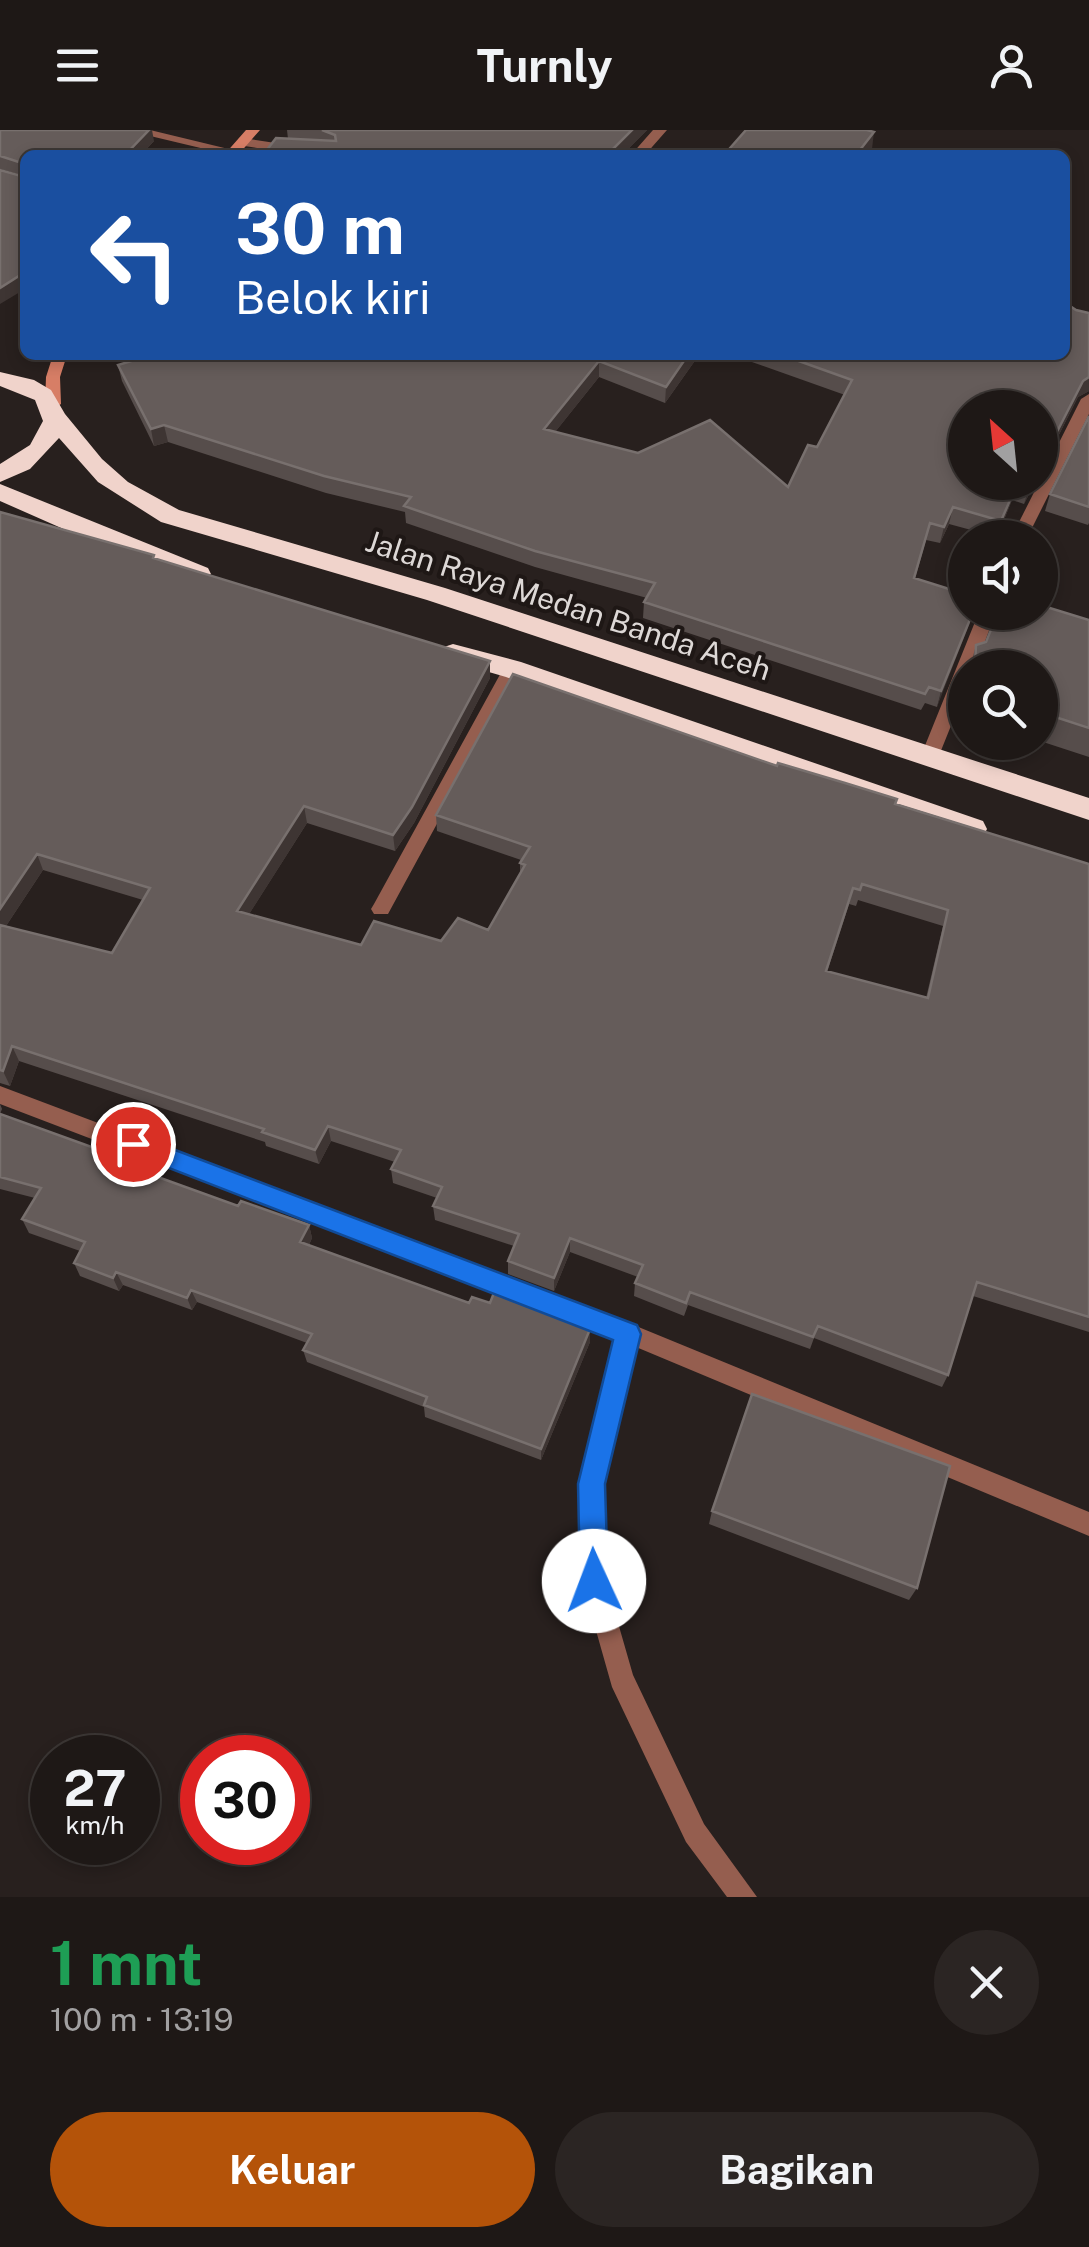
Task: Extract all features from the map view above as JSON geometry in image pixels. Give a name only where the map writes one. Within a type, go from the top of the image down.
[{"type":"highway","points":[[0,379],[24,383],[41,392],[55,412],[53,436],[40,452],[0,474]]},
{"type":"highway","name":"Jalan Raya Medan Banda Aceh","points":[[55,412],[107,478],[137,502],[170,516],[436,594],[1089,809]]},
{"type":"highway","points":[[0,492],[145,555],[232,585]]},
{"type":"highway","points":[[422,645],[512,670],[997,838]]},
{"type":"main road","points":[[236,150],[253,130]]},
{"type":"main road","points":[[55,412],[53,376],[58,360]]},
{"type":"street","points":[[132,130],[236,150]]},
{"type":"street","points":[[642,150],[660,130]]},
{"type":"street","points":[[1027,520],[1089,399]]},
{"type":"street","points":[[380,909],[512,670]]},
{"type":"street","points":[[928,758],[948,709]]},
{"type":"street","points":[[0,1095],[628,1334],[1089,1524]]},
{"type":"street","points":[[628,1334],[591,1484],[594,1581],[621,1678],[694,1833],[744,1897]]},
{"type":"building","points":[[0,130],[149,130],[130,150],[20,150],[20,162],[0,156]]},
{"type":"building","points":[[322,130],[632,130],[612,150],[267,150],[276,138],[336,141],[335,135]]},
{"type":"building","points":[[746,130],[874,132],[860,150],[728,150]]},
{"type":"building","points":[[0,170],[20,176],[20,275],[0,288]]},
{"type":"building","points":[[1070,306],[1089,313],[1089,377],[1083,381],[1058,430],[1058,390],[948,390],[948,500],[1010,500],[1001,520],[953,507],[944,527],[930,523],[914,578],[948,589],[948,630],[966,630],[958,650],[948,650],[948,674],[941,691],[929,687],[925,694],[644,602],[655,583],[535,551],[404,506],[411,497],[324,476],[164,425],[151,429],[118,365],[134,360],[685,360],[666,387],[599,361],[544,429],[638,453],[710,420],[788,487],[808,445],[817,447],[852,380],[796,360],[1070,360]]},
{"type":"building","points":[[1089,416],[1089,507],[1058,497],[1058,478]]},
{"type":"building","points":[[0,512],[154,555],[153,558],[490,661],[393,835],[304,806],[237,911],[361,945],[374,921],[441,941],[458,918],[488,930],[525,865],[520,863],[530,847],[436,815],[513,674],[777,766],[778,763],[897,799],[895,804],[1089,864],[1089,1317],[977,1282],[948,1375],[818,1326],[813,1337],[690,1292],[686,1303],[635,1283],[643,1265],[570,1238],[554,1278],[508,1261],[519,1234],[433,1206],[442,1187],[391,1169],[401,1150],[328,1126],[315,1150],[262,1132],[264,1129],[12,1046],[3,1071],[0,1070],[0,925],[112,953],[150,888],[37,854],[0,909]],"holes":[[[862,884],[948,910],[928,998],[826,971],[853,888],[860,890]]]},
{"type":"building","points":[[1058,611],[1089,620],[1089,728],[1058,718],[1058,650],[976,650],[976,645],[986,642],[991,630],[1058,630]]},
{"type":"building","points":[[0,1114],[133,1162],[130,1167],[238,1206],[241,1201],[309,1225],[300,1242],[469,1303],[472,1297],[490,1303],[497,1285],[544,1303],[541,1311],[590,1329],[541,1449],[424,1405],[427,1397],[303,1350],[312,1334],[191,1290],[187,1298],[116,1272],[113,1278],[74,1263],[85,1242],[22,1219],[41,1188],[0,1177]]},
{"type":"building","points":[[752,1394],[950,1466],[917,1588],[712,1511]]},
{"type":"route","points":[[133,1144],[628,1334],[591,1484],[594,1581]]}]
